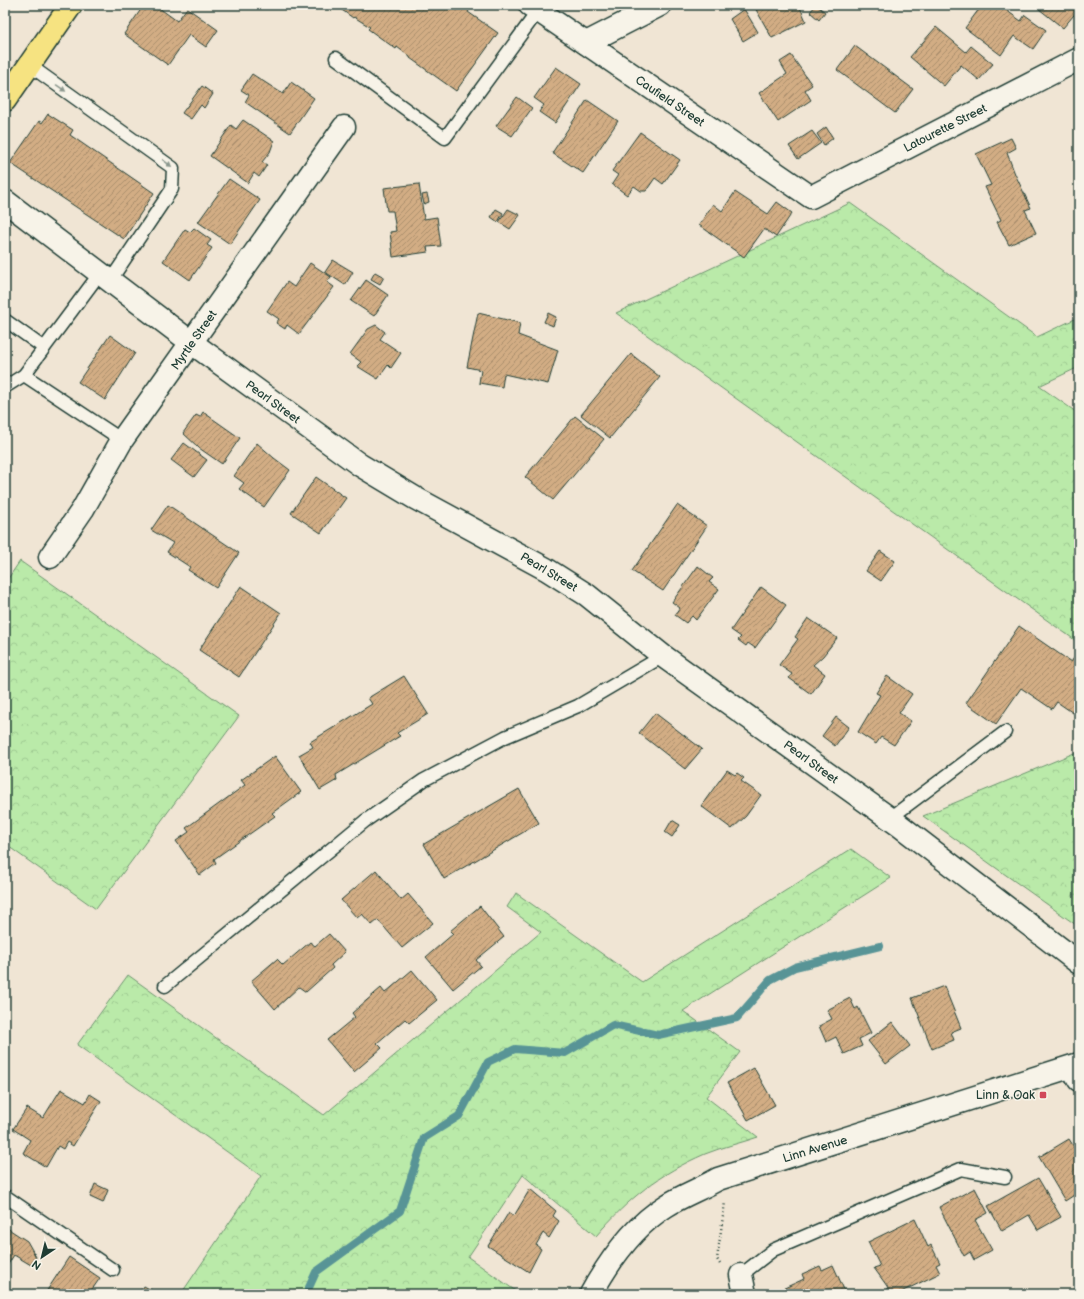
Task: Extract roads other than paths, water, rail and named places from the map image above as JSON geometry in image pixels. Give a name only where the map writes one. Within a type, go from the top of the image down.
[{"type":"main road","points":[[5,100],[71,5]]},
{"type":"street","points":[[586,43],[660,5]]},
{"type":"street","name":"Caufield Street","points":[[534,8],[811,197]]},
{"type":"street","name":"Latourette Street","points":[[811,197],[1079,59]]},
{"type":"street","name":"Myrtle Street","points":[[50,557],[83,509],[122,440],[344,127]]},
{"type":"street","name":"Pearl Street","points":[[5,201],[192,343],[330,444],[380,478],[568,582],[663,656],[889,819],[1079,963]]},
{"type":"street","name":"Linn Avenue","points":[[591,1294],[606,1269],[632,1235],[646,1222],[664,1207],[718,1179],[1077,1070]]},
{"type":"lane","points":[[336,58],[445,138],[534,8]]},
{"type":"lane","points":[[5,387],[24,375],[44,348],[105,277],[172,189],[173,168],[29,65]]},
{"type":"lane","points":[[5,320],[44,348]]},
{"type":"lane","points":[[24,375],[122,440]]},
{"type":"lane","points":[[165,986],[365,821],[424,780],[505,737],[578,706],[663,656]]},
{"type":"lane","points":[[889,819],[1005,732]]},
{"type":"lane","points":[[743,1284],[773,1250],[961,1169],[1006,1177]]},
{"type":"lane","points":[[5,1196],[113,1270]]},
{"type":"waterway","points":[[306,1294],[316,1272],[400,1211],[424,1138],[459,1116],[488,1062],[515,1049],[565,1053],[613,1025],[658,1035],[737,1018],[770,980],[795,967],[880,946]]},
{"type":"place","name":"Linn & Oak","points":[[1043,1095]]}]
